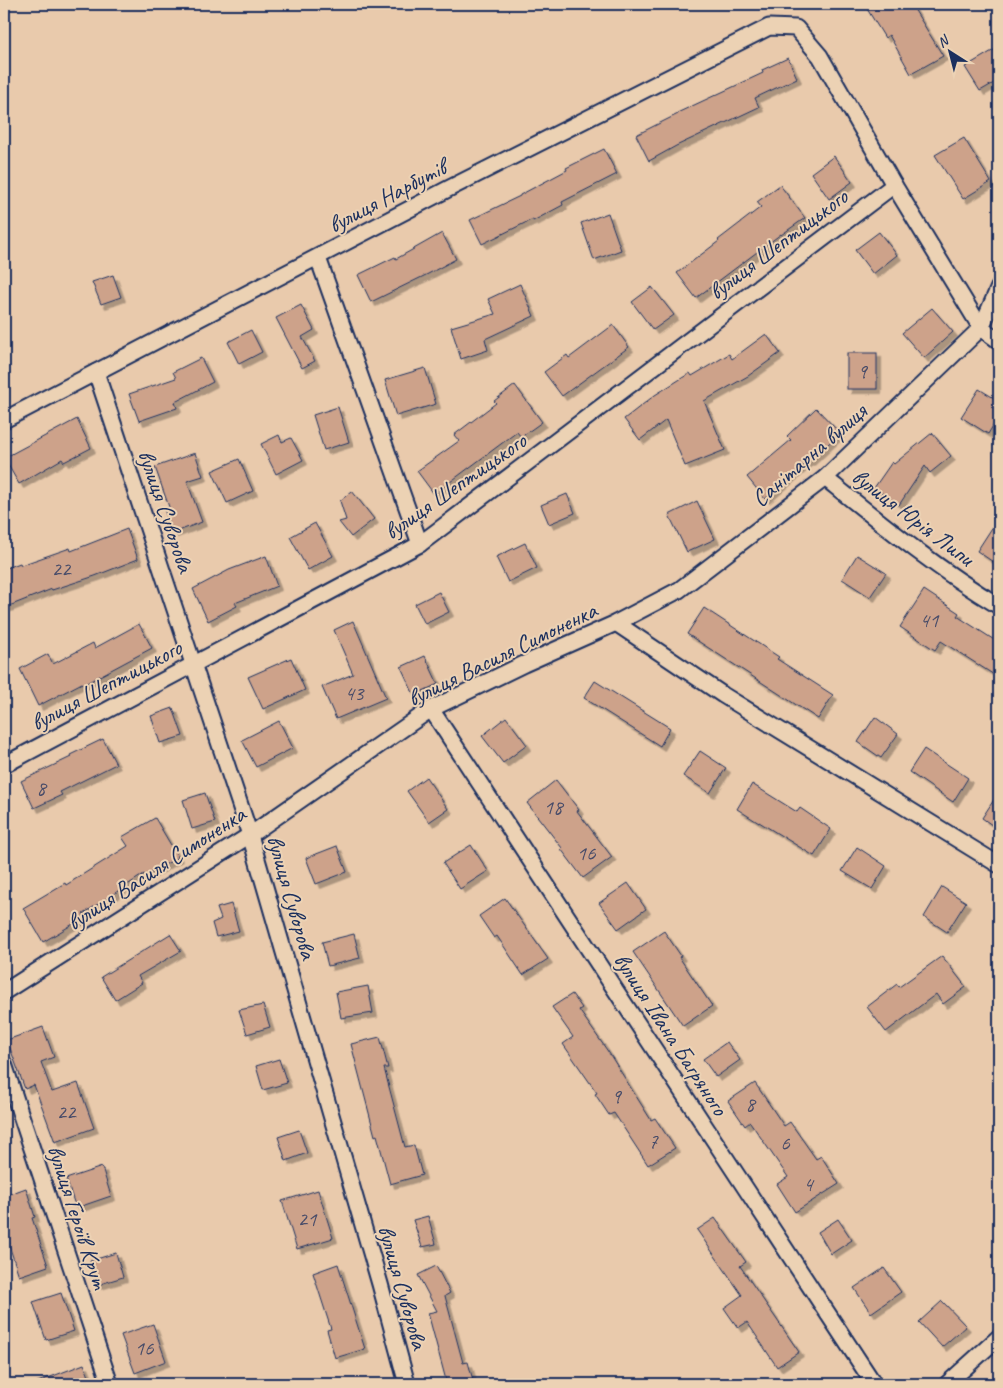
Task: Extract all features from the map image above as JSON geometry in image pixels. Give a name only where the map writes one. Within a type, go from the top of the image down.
[{"type":"street","name":"вулиця Нарбутів","points":[[4,420],[448,189],[770,27],[796,28],[820,56],[894,185]]},
{"type":"street","points":[[894,185],[980,328],[999,342]]},
{"type":"street","name":"вулиця Шептицького","points":[[4,765],[420,544],[894,185]]},
{"type":"street","points":[[318,258],[420,544]]},
{"type":"street","name":"Санітарна вулиця","points":[[616,623],[679,590],[825,478],[980,328],[999,287]]},
{"type":"street","name":"вулиця Суворова","points":[[96,372],[250,835],[380,1284],[407,1384]]},
{"type":"street","name":"вулиця Юрія Липи","points":[[825,478],[889,529],[970,588],[999,606]]},
{"type":"street","name":"вулиця Василя Симоненка","points":[[4,992],[250,835],[431,709],[524,664],[616,623],[722,695],[999,865]]},
{"type":"street","name":"вулиця Івана Багряного","points":[[431,709],[874,1384]]},
{"type":"street","name":"вулиця Героїв Крут","points":[[4,1064],[110,1384]]},
{"type":"street","points":[[947,1384],[999,1337]]},
{"type":"building","points":[[864,4],[911,4],[943,56],[911,74],[889,35],[885,38]]},
{"type":"building","points":[[999,47],[999,80],[980,91],[965,67]]},
{"type":"building","points":[[788,58],[797,78],[755,98],[759,107],[676,146],[649,161],[636,135],[677,113],[763,73],[762,70]]},
{"type":"building","points":[[964,138],[991,182],[963,199],[935,155]]},
{"type":"building","points":[[604,149],[617,174],[562,202],[563,205],[533,221],[533,219],[482,244],[470,220],[520,196],[567,170],[566,168]]},
{"type":"building","points":[[834,156],[852,182],[829,199],[811,173]]},
{"type":"building","points":[[780,185],[805,218],[696,298],[677,273],[761,207],[757,202]]},
{"type":"building","points":[[608,213],[621,250],[594,260],[581,223]]},
{"type":"building","points":[[879,232],[897,255],[873,274],[855,250]]},
{"type":"building","points":[[442,233],[456,259],[371,302],[358,275],[395,257],[396,259]]},
{"type":"building","points":[[113,275],[121,297],[101,304],[92,282]]},
{"type":"building","points":[[520,284],[534,316],[485,339],[488,350],[461,359],[451,327],[495,314],[488,299]]},
{"type":"building","points":[[652,287],[674,315],[653,330],[632,302]]},
{"type":"building","points":[[301,305],[314,330],[302,337],[315,361],[302,368],[276,318]]},
{"type":"building","points":[[932,308],[953,332],[924,358],[902,333]]},
{"type":"building","points":[[613,325],[629,347],[562,396],[544,372],[567,355],[569,358]]},
{"type":"building","points":[[251,330],[262,352],[239,364],[228,342]]},
{"type":"building","points":[[766,334],[780,353],[748,376],[704,401],[725,450],[685,466],[666,420],[640,440],[624,419],[655,395],[690,373],[692,376],[729,354],[732,359]]},
{"type":"building","points":[[847,353],[877,353],[877,389],[847,389]]},
{"type":"building","points":[[201,358],[213,382],[175,402],[177,408],[139,421],[129,394],[176,378],[173,372]]},
{"type":"building","points":[[425,368],[436,404],[396,416],[385,380]]},
{"type":"building","points":[[515,385],[542,422],[521,437],[517,432],[434,494],[417,471],[459,441],[454,435],[496,403],[494,401]]},
{"type":"building","points":[[979,389],[999,401],[999,416],[988,434],[961,417]]},
{"type":"building","points":[[338,407],[349,442],[324,450],[313,415]]},
{"type":"building","points":[[816,408],[840,433],[765,499],[747,477],[791,440],[787,436]]},
{"type":"building","points":[[77,419],[91,448],[64,462],[62,459],[19,484],[4,458]]},
{"type":"building","points":[[932,433],[951,456],[930,473],[925,466],[899,505],[874,488],[892,462],[894,464]]},
{"type":"building","points":[[279,435],[282,442],[291,438],[303,460],[276,474],[261,444]]},
{"type":"building","points":[[195,453],[203,476],[187,481],[202,522],[173,533],[164,509],[169,507],[155,467]]},
{"type":"building","points":[[239,459],[253,491],[227,503],[212,471]]},
{"type":"building","points":[[352,491],[374,519],[351,537],[339,522],[346,520],[340,501]]},
{"type":"building","points":[[567,494],[575,513],[549,524],[541,505]]},
{"type":"building","points":[[697,501],[715,539],[687,552],[669,515]]},
{"type":"building","points":[[999,517],[999,566],[977,551]]},
{"type":"building","points":[[315,523],[333,556],[308,570],[290,537]]},
{"type":"building","points":[[127,529],[138,559],[4,608],[4,569],[70,548],[71,551]]},
{"type":"building","points":[[525,543],[537,568],[508,582],[496,557]]},
{"type":"building","points":[[857,555],[886,573],[870,597],[842,579]]},
{"type":"building","points":[[266,556],[277,586],[235,603],[237,606],[208,621],[193,589],[229,570]]},
{"type":"building","points":[[924,590],[959,613],[957,616],[999,643],[999,678],[941,641],[935,650],[900,627]]},
{"type":"building","points":[[439,592],[449,612],[425,624],[415,604]]},
{"type":"building","points":[[704,608],[833,695],[818,719],[687,634]]},
{"type":"building","points":[[353,621],[386,698],[336,719],[322,687],[353,674],[334,630]]},
{"type":"building","points":[[139,624],[152,648],[83,685],[82,683],[38,706],[20,669],[48,654],[53,664],[93,643],[95,648]]},
{"type":"building","points":[[425,656],[438,684],[414,695],[401,667]]},
{"type":"building","points":[[291,658],[305,690],[263,709],[248,677]]},
{"type":"building","points":[[595,681],[670,728],[660,746],[584,698]]},
{"type":"building","points":[[173,708],[183,736],[160,743],[151,716]]},
{"type":"building","points":[[506,717],[527,745],[503,763],[482,736]]},
{"type":"building","points":[[875,717],[898,734],[881,758],[858,742]]},
{"type":"building","points":[[279,721],[293,748],[256,767],[242,740]]},
{"type":"building","points":[[103,739],[116,764],[60,792],[62,795],[34,808],[21,781]]},
{"type":"building","points":[[924,749],[968,778],[953,802],[909,772]]},
{"type":"building","points":[[700,751],[726,768],[710,793],[683,776]]},
{"type":"building","points":[[426,777],[448,809],[429,822],[407,791]]},
{"type":"building","points":[[556,780],[612,857],[583,878],[527,803]]},
{"type":"building","points":[[752,784],[797,812],[800,808],[831,829],[814,856],[737,809]]},
{"type":"building","points":[[999,792],[999,830],[982,818]]},
{"type":"building","points":[[205,793],[215,822],[192,829],[183,800]]},
{"type":"building","points":[[155,818],[178,857],[146,876],[144,874],[83,914],[85,917],[43,942],[23,908],[65,883],[66,885],[128,846],[122,837]]},
{"type":"building","points":[[471,845],[488,871],[460,889],[443,863]]},
{"type":"building","points":[[337,846],[347,872],[316,884],[306,858]]},
{"type":"building","points":[[857,847],[886,866],[872,889],[842,871]]},
{"type":"building","points":[[628,883],[646,909],[618,929],[599,903]]},
{"type":"building","points":[[942,887],[966,902],[947,932],[924,917]]},
{"type":"building","points":[[505,898],[548,959],[523,975],[497,936],[494,938],[479,916]]},
{"type":"building","points":[[231,904],[239,931],[216,937],[212,923],[221,919],[217,908]]},
{"type":"building","points":[[664,931],[712,1006],[683,1026],[633,952]]},
{"type":"building","points":[[170,934],[181,951],[138,976],[142,983],[115,1000],[101,977]]},
{"type":"building","points":[[354,934],[360,958],[328,966],[322,942]]},
{"type":"building","points":[[942,956],[966,987],[943,1004],[936,994],[886,1032],[867,1007],[897,984],[899,987]]},
{"type":"building","points":[[368,986],[373,1013],[341,1018],[336,992]]},
{"type":"building","points":[[572,994],[582,1008],[579,1010],[609,1053],[651,1120],[655,1118],[675,1148],[648,1165],[614,1113],[609,1115],[595,1094],[597,1093],[563,1044],[573,1037],[552,1007]]},
{"type":"building","points":[[263,1005],[270,1027],[247,1034],[239,1010]]},
{"type":"building","points":[[43,1027],[54,1057],[41,1062],[52,1092],[78,1083],[94,1128],[55,1142],[34,1085],[25,1089],[7,1040]]},
{"type":"building","points":[[380,1037],[388,1068],[384,1068],[405,1147],[414,1145],[422,1175],[390,1184],[377,1135],[375,1136],[351,1044]]},
{"type":"building","points":[[727,1042],[740,1060],[716,1077],[703,1059]]},
{"type":"building","points":[[279,1059],[287,1083],[263,1090],[256,1066]]},
{"type":"building","points":[[755,1083],[784,1126],[790,1122],[816,1159],[821,1156],[839,1184],[795,1212],[777,1184],[788,1177],[750,1122],[745,1126],[728,1101]]},
{"type":"building","points":[[299,1130],[307,1153],[286,1161],[278,1137]]},
{"type":"building","points":[[102,1167],[111,1196],[76,1208],[66,1179]]},
{"type":"building","points":[[26,1188],[35,1217],[32,1218],[48,1266],[19,1276],[4,1226],[4,1196]]},
{"type":"building","points":[[318,1190],[333,1238],[297,1249],[282,1201]]},
{"type":"building","points":[[428,1216],[436,1244],[422,1247],[413,1220]]},
{"type":"building","points":[[715,1218],[746,1262],[740,1266],[799,1352],[777,1367],[747,1322],[738,1328],[724,1308],[742,1295],[697,1230]]},
{"type":"building","points":[[838,1219],[852,1240],[831,1254],[818,1232]]},
{"type":"building","points":[[116,1253],[123,1277],[97,1285],[90,1261]]},
{"type":"building","points":[[338,1264],[365,1349],[335,1358],[327,1330],[331,1329],[313,1273]]},
{"type":"building","points":[[436,1266],[450,1293],[445,1296],[463,1363],[468,1362],[474,1384],[447,1384],[428,1313],[437,1311],[418,1275]]},
{"type":"building","points":[[884,1268],[901,1292],[871,1313],[854,1288]]},
{"type":"building","points":[[61,1293],[74,1331],[46,1340],[33,1302]]},
{"type":"building","points":[[942,1301],[966,1326],[942,1347],[919,1322]]},
{"type":"building","points":[[153,1324],[166,1361],[135,1373],[121,1335]]},
{"type":"building","points":[[84,1364],[92,1384],[35,1384],[35,1383]]}]
